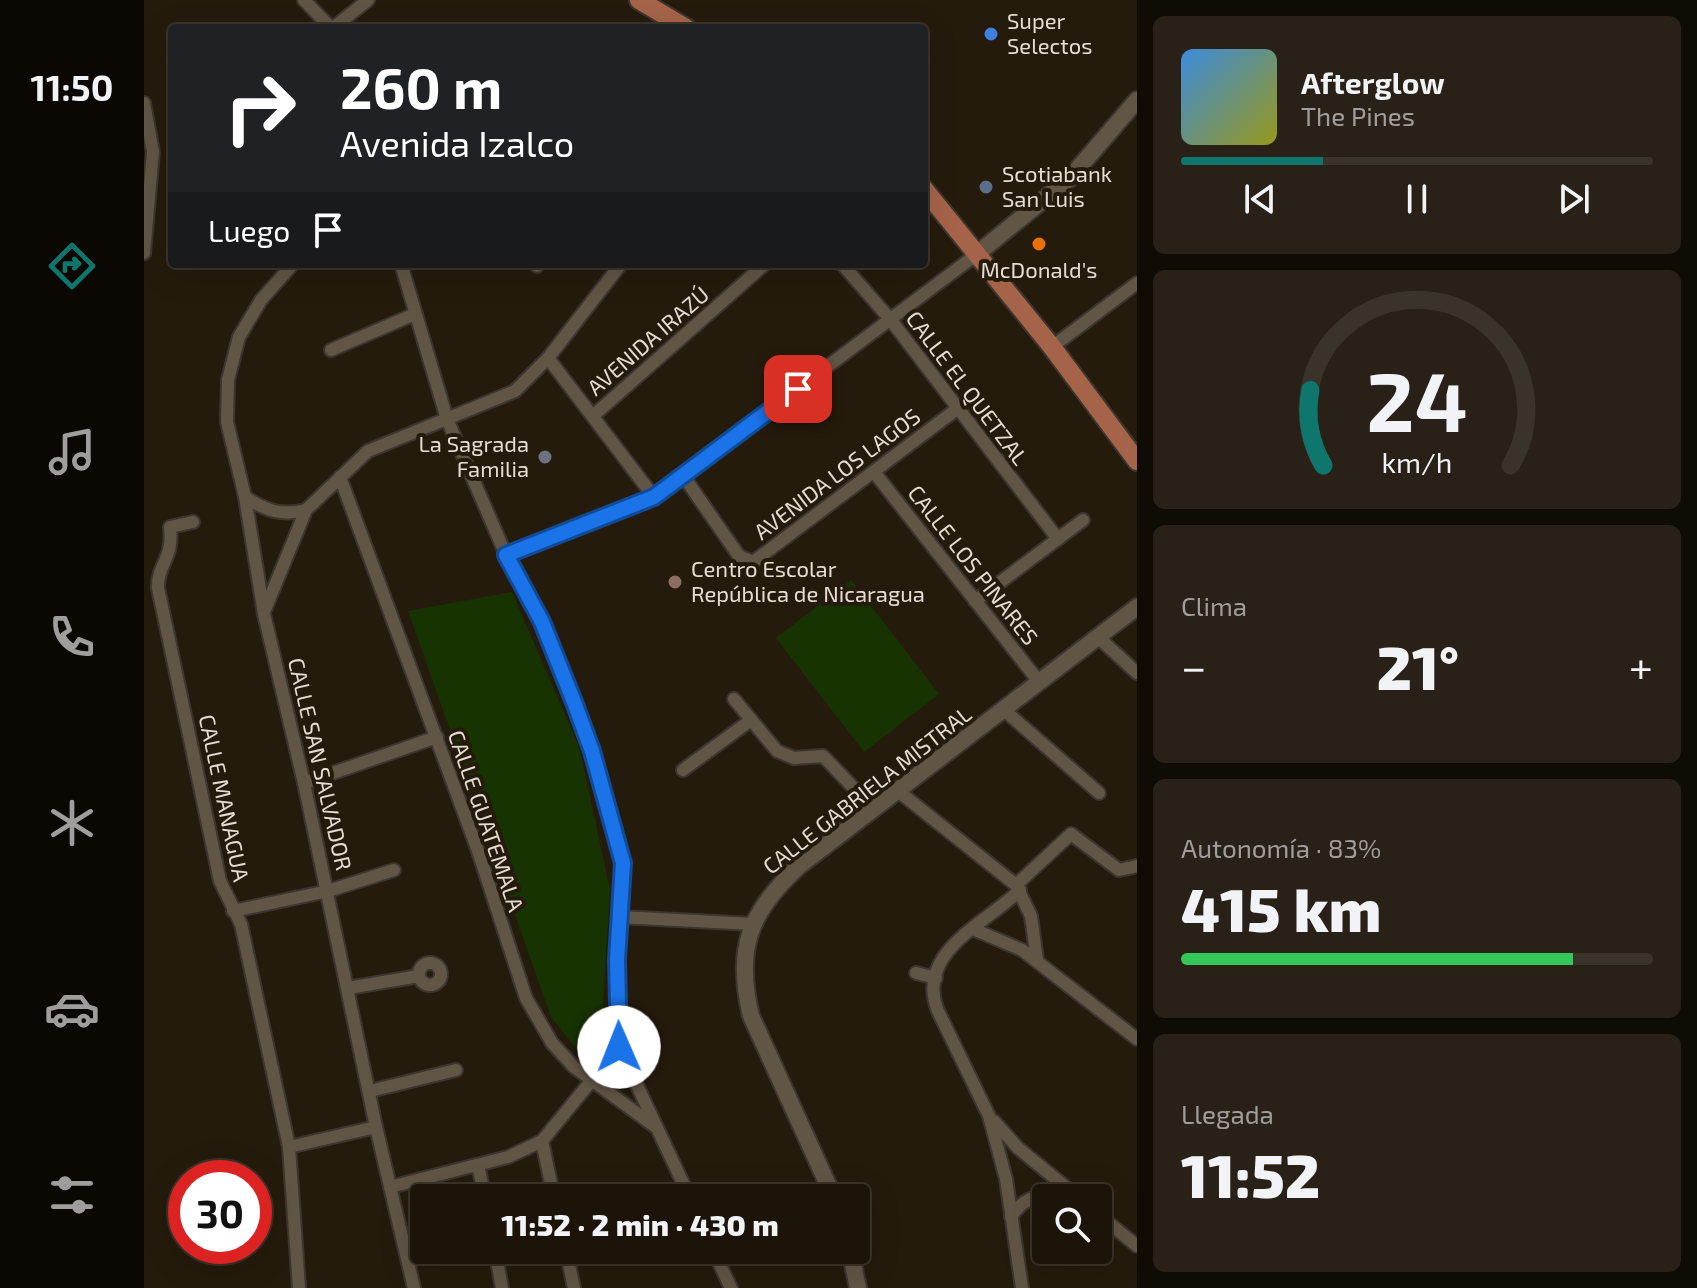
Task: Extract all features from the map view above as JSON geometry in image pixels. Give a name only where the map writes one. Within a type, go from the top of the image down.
[{"type":"main road","points":[[639,0],[663,23]]},
{"type":"main road","points":[[928,194],[1052,347],[1137,461]]},
{"type":"street","points":[[304,0],[325,24]]},
{"type":"street","points":[[335,24],[368,0]]},
{"type":"street","points":[[506,555],[654,497],[684,477],[977,254],[1070,178],[1137,100]]},
{"type":"street","points":[[144,103],[153,139],[144,253]]},
{"type":"street","name":"CALLE SAN SALVADOR","points":[[289,268],[261,300],[239,337],[228,380],[227,422],[245,497],[264,614],[414,1288]]},
{"type":"street","points":[[402,268],[447,419],[506,555],[542,622],[592,751],[623,863],[617,960],[619,1047],[684,1184]]},
{"type":"street","points":[[264,614],[306,510],[368,451],[515,391],[548,358],[618,268]]},
{"type":"street","name":"AVENIDA IRAZÚ","points":[[594,415],[760,268]]},
{"type":"street","name":"CALLE EL QUETZAL","points":[[845,268],[890,319],[1058,539]]},
{"type":"street","points":[[1052,347],[1137,283]]},
{"type":"street","points":[[331,350],[415,314]]},
{"type":"street","points":[[548,358],[654,497]]},
{"type":"street","name":"AVENIDA LOS LAGOS","points":[[684,477],[739,556],[753,562],[957,409]]},
{"type":"street","name":"CALLE LOS PINARES","points":[[874,472],[1040,683]]},
{"type":"street","name":"CALLE GUATEMALA","points":[[340,477],[437,737],[526,998],[552,1043],[590,1080],[661,1131]]},
{"type":"street","points":[[245,497],[264,510],[286,515],[306,510]]},
{"type":"street","points":[[975,601],[1083,520]]},
{"type":"street","name":"CALLE MANAGUA","points":[[193,522],[170,527],[172,549],[158,580],[158,588],[220,881],[241,924],[289,1147],[299,1288]]},
{"type":"street","name":"CALLE GABRIELA MISTRAL","points":[[828,1184],[751,1016],[744,985],[744,953],[752,924],[777,887],[1137,607]]},
{"type":"street","points":[[1098,637],[1137,673]]},
{"type":"street","points":[[734,699],[777,751],[785,756],[823,756],[874,809]]},
{"type":"street","points":[[1004,710],[1099,793]]},
{"type":"street","points":[[683,770],[751,720]]},
{"type":"street","points":[[304,783],[437,737]]},
{"type":"street","points":[[898,791],[1018,888],[1031,916],[1037,960]]},
{"type":"street","points":[[1022,1288],[1011,1217],[989,1116],[936,1005],[936,978],[944,952],[1018,888],[1071,834],[1119,870],[1137,866]]},
{"type":"street","points":[[233,911],[328,891],[394,870]]},
{"type":"street","points":[[621,917],[752,924]]},
{"type":"street","points":[[973,929],[1007,941],[1037,960],[1137,1039]]},
{"type":"street","points":[[916,973],[936,978]]},
{"type":"street","points":[[348,988],[419,976]]},
{"type":"street","points":[[390,1187],[508,1157],[542,1141],[619,1047]]},
{"type":"street","points":[[370,1091],[456,1070]]},
{"type":"street","points":[[989,1116],[1018,1148],[1062,1184]]},
{"type":"street","points":[[289,1147],[376,1127]]},
{"type":"street","points":[[542,1141],[551,1184]]},
{"type":"street","points":[[478,1165],[482,1184]]},
{"type":"street","points":[[1011,1217],[1024,1201],[1032,1197]]},
{"type":"street","points":[[1112,1225],[1137,1246]]},
{"type":"street","points":[[498,1264],[502,1288]]},
{"type":"street","points":[[569,1264],[574,1288]]},
{"type":"street","points":[[718,1264],[725,1284]]},
{"type":"street","points":[[853,1264],[858,1288]]},
{"type":"green space","points":[[851,580],[939,694],[864,752],[776,638]]},
{"type":"green space","points":[[512,592],[579,747],[610,889],[601,1038],[578,1051],[551,1017],[408,611]]},
{"type":"place","name":"Super Selectos","points":[[991,34]]},
{"type":"place","name":"Scotiabank San Luis","points":[[986,187]]},
{"type":"place","name":"McDonald's","points":[[1039,244]]},
{"type":"place","name":"La Sagrada Familia","points":[[545,457]]},
{"type":"place","name":"Centro Escolar República de Nicaragua","points":[[675,582]]},
{"type":"route","points":[[619,1047],[617,960],[623,863],[592,751],[574,702],[542,622],[506,555],[654,497],[798,389]]}]
